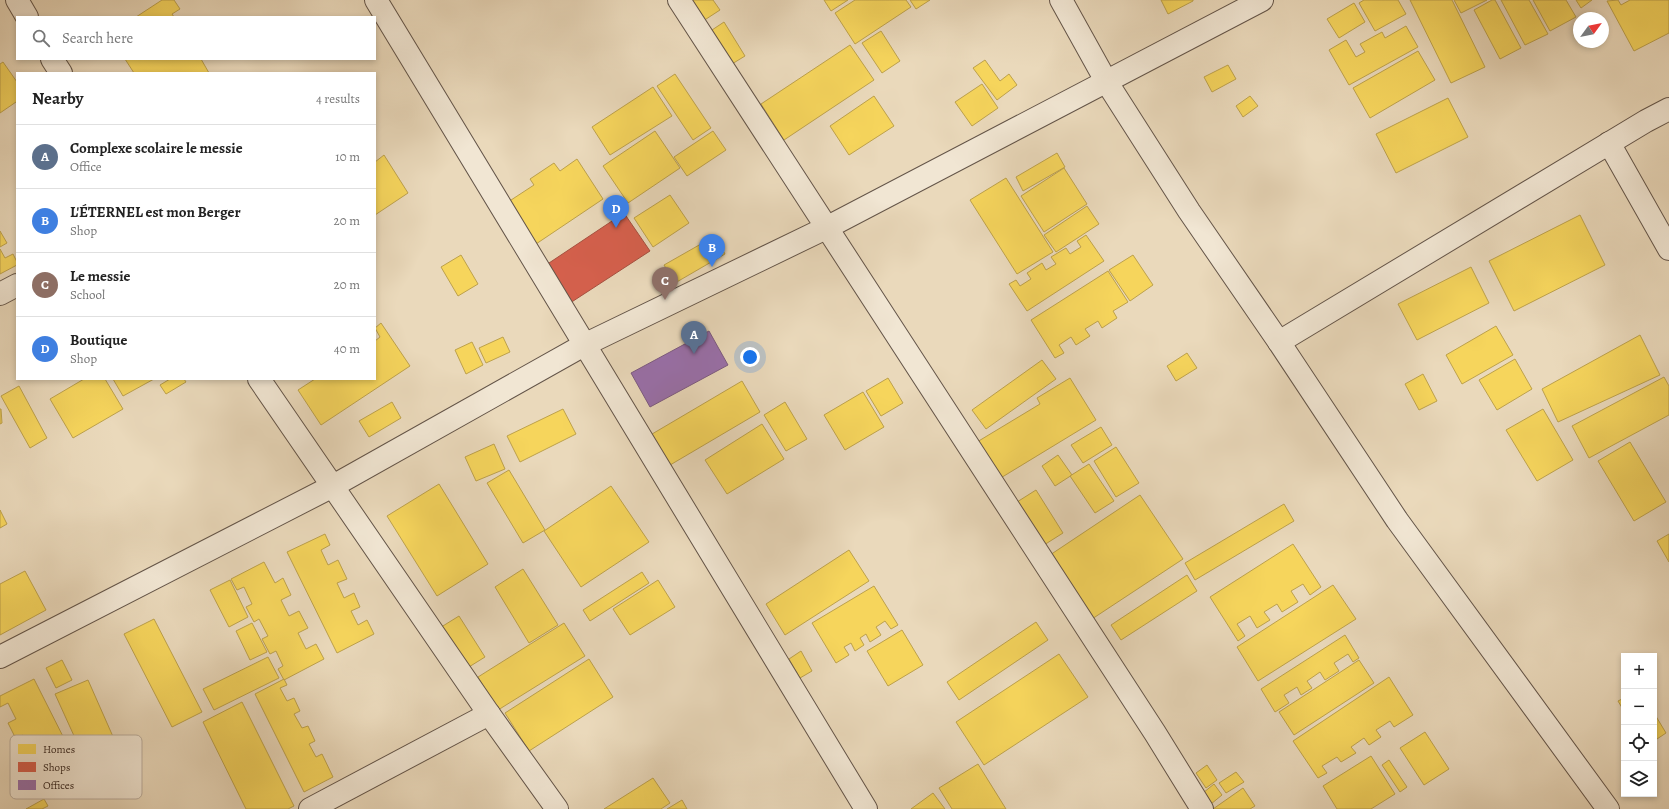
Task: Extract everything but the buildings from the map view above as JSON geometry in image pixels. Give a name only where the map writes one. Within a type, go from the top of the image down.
[{"type":"street","points":[[17,0],[26,16]]},
{"type":"street","points":[[376,0],[866,809]]},
{"type":"street","points":[[679,0],[1151,726],[1202,809]]},
{"type":"street","points":[[1061,0],[1106,81],[1190,211],[1397,520],[1608,809]]},
{"type":"street","points":[[0,657],[333,486],[584,345],[828,227],[1262,0]]},
{"type":"street","points":[[53,60],[60,72]]},
{"type":"street","points":[[1279,342],[1609,143],[1669,109]]},
{"type":"street","points":[[1609,143],[1669,249]]},
{"type":"street","points":[[0,294],[16,286]]},
{"type":"street","points":[[260,380],[489,714],[557,809]]},
{"type":"street","points":[[310,809],[489,714]]},
{"type":"place","name":"Boutique","points":[[616,228]]},
{"type":"place","name":"L'ÉTERNEL est mon Berger","points":[[712,267]]},
{"type":"place","name":"Le messie","points":[[665,300]]},
{"type":"place","name":"Complexe scolaire le messie","points":[[694,354]]}]
